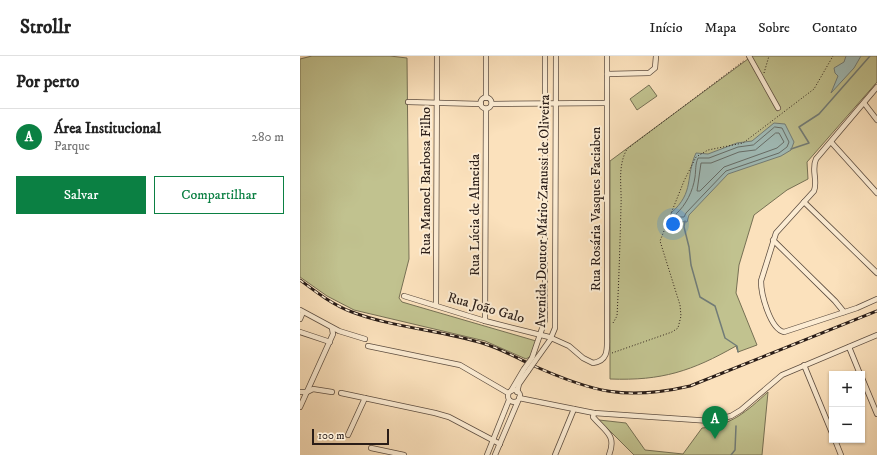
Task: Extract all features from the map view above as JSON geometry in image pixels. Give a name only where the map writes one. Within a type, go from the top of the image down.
[{"type":"street","name":"Rua Manoel Barbosa Filho","points":[[436,305],[437,56]]},
{"type":"street","points":[[486,56],[486,98]]},
{"type":"street","name":"Avenida Doutor Mário Zanussi de Oliveira","points":[[534,359],[545,320],[544,56]]},
{"type":"street","name":"Avenida Doutor Mário Zanussi de Oliveira","points":[[534,359],[551,338],[555,328],[556,56]]},
{"type":"street","name":"Rua Rosária Vasques Faciaben","points":[[606,355],[607,56]]},
{"type":"street","points":[[607,74],[650,73],[655,68],[656,56]]},
{"type":"street","points":[[750,56],[778,108]]},
{"type":"street","points":[[877,87],[816,159],[813,165],[816,185],[814,191],[779,228],[773,240],[761,281],[761,289],[772,319],[780,331],[790,331],[844,312],[877,298]]},
{"type":"street","points":[[481,104],[482,100],[486,98]]},
{"type":"street","points":[[486,98],[490,100],[492,104]]},
{"type":"street","points":[[408,102],[481,104],[482,107],[486,109],[490,108],[492,104]]},
{"type":"street","points":[[492,104],[606,103]]},
{"type":"street","points":[[864,103],[877,120]]},
{"type":"street","name":"Rua Lúcia de Almeida","points":[[485,321],[486,109]]},
{"type":"street","points":[[831,142],[877,193]]},
{"type":"street","points":[[804,202],[877,273]]},
{"type":"street","points":[[773,240],[835,301],[844,312]]},
{"type":"street","name":"Rua João Galo","points":[[404,296],[485,321],[551,338],[569,346],[588,361],[593,363],[601,361],[606,355]]},
{"type":"street","points":[[300,319],[302,311],[332,328],[365,339]]},
{"type":"street","points":[[300,408],[334,334],[332,328]]},
{"type":"street","points":[[300,332],[330,342]]},
{"type":"street","points":[[509,400],[511,402],[519,399],[594,413],[711,421],[730,416],[741,410],[782,375],[877,335]]},
{"type":"street","points":[[368,346],[460,366],[510,392],[517,392]]},
{"type":"street","points":[[849,347],[859,371]]},
{"type":"street","points":[[487,455],[509,400],[510,392],[534,359]]},
{"type":"street","points":[[804,365],[829,426]]},
{"type":"street","points":[[496,455],[519,399],[517,392],[526,370]]},
{"type":"street","points":[[865,385],[877,414]]},
{"type":"street","points":[[300,392],[307,392],[313,388],[332,392]]},
{"type":"street","points":[[341,393],[442,415],[500,444]]},
{"type":"street","points":[[348,435],[365,398]]},
{"type":"street","points":[[555,455],[574,409]]},
{"type":"street","points":[[594,413],[593,417],[612,438],[613,445],[609,455]]},
{"type":"street","points":[[836,443],[840,454]]},
{"type":"street","points":[[371,448],[404,455]]},
{"type":"path","points":[[607,329],[617,316],[621,203],[620,167],[623,155],[627,149],[750,56]]},
{"type":"path","points":[[762,78],[769,56]]},
{"type":"path","points":[[606,355],[672,332],[678,328],[681,316],[680,306],[660,241],[684,181],[696,157],[708,150],[743,143],[814,89],[833,56]]},
{"type":"green space","points":[[312,56],[390,56],[407,58],[409,259],[399,298],[402,302],[536,341],[531,356],[526,359],[485,341],[354,310],[327,296],[300,277],[300,59]]},
{"type":"green space","points":[[752,56],[877,56],[877,82],[807,162],[808,179],[787,190],[754,215],[739,265],[736,293],[757,345],[738,352],[736,346],[705,362],[676,373],[645,378],[610,379],[610,161]]},
{"type":"green space","points":[[649,85],[657,96],[637,110],[630,99]]},
{"type":"green space","points":[[768,392],[762,455],[634,455],[599,420],[626,423],[645,450],[683,454],[702,428],[712,427],[730,421],[746,411]]},
{"type":"water","points":[[846,56],[861,56],[854,68],[831,93],[838,76],[835,73],[834,68],[844,62]]},
{"type":"water","points":[[774,123],[785,124],[794,142],[791,150],[781,156],[728,174],[689,215],[687,222],[673,221],[671,213],[679,205],[687,191],[696,153],[708,154],[737,143],[752,141]]},
{"type":"waterway","points":[[791,149],[809,143],[799,127],[819,114],[870,56]]},
{"type":"waterway","points":[[685,221],[684,227],[689,247],[691,265],[700,297],[715,306],[725,338],[737,346],[738,352]]},
{"type":"waterway","points":[[731,455],[735,450],[736,426]]},
{"type":"railway","points":[[300,280],[318,294],[352,312],[384,322],[469,339],[503,351],[573,382],[609,391],[627,393],[667,391],[690,386],[877,311]]},
{"type":"place","name":"Área Institucional","points":[[715,439]]}]
